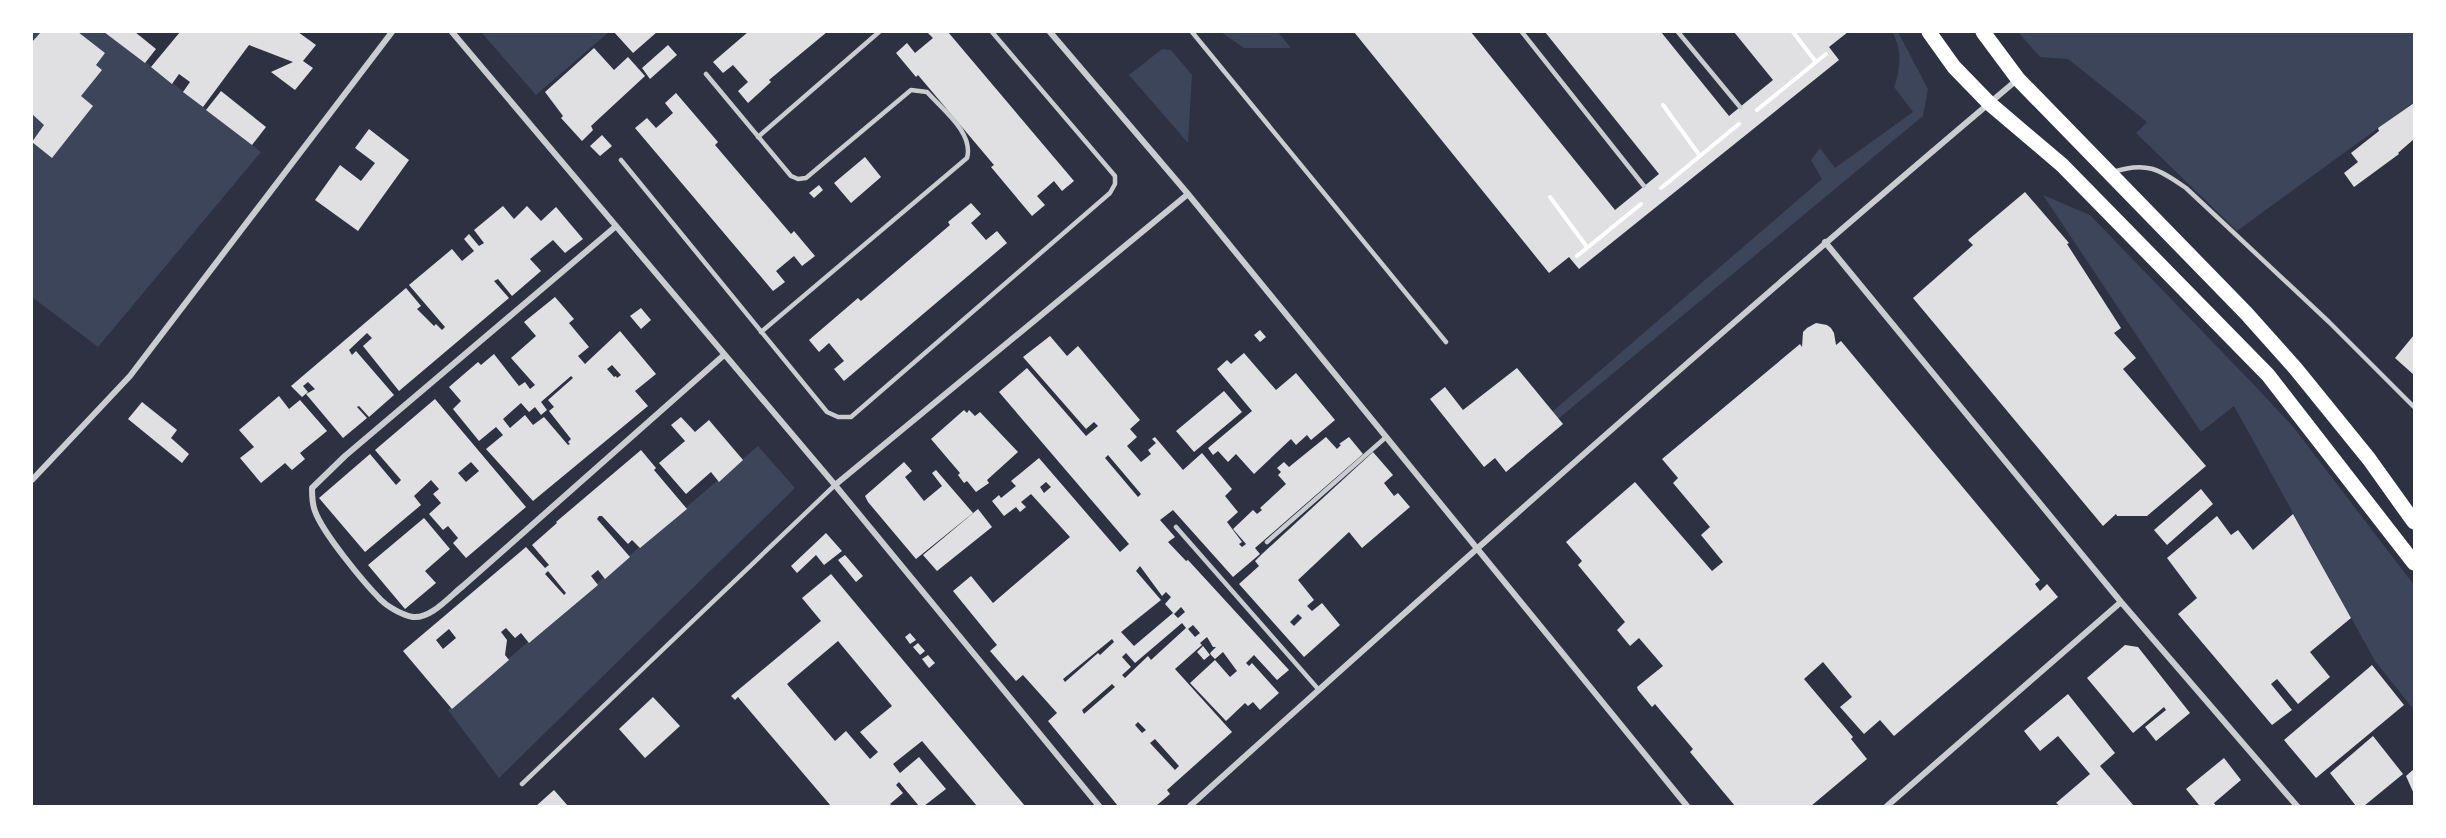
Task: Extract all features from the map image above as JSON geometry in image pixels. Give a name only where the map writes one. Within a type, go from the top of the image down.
[{"type":"main road","points":[[1929,32],[1954,67],[1989,103],[2062,165],[2268,375],[2415,563]]},
{"type":"main road","points":[[1983,32],[2018,79],[2246,313],[2289,361],[2369,459],[2415,522]]},
{"type":"street","points":[[32,480],[130,376],[392,32]]},
{"type":"street","points":[[452,32],[835,485],[1099,807]]},
{"type":"street","points":[[1050,32],[1188,194],[1687,807]]},
{"type":"street","points":[[1190,807],[1475,549],[1825,242],[2018,79]]},
{"type":"street","points":[[835,485],[1188,194]]},
{"type":"street","points":[[615,226],[345,456],[312,488],[314,510],[322,527],[382,601],[398,612],[414,617],[427,614],[463,586],[724,355]]},
{"type":"street","points":[[1825,242],[2121,602],[2297,807]]},
{"type":"street","points":[[1887,807],[2121,602]]},
{"type":"lane","points":[[758,137],[879,32]]},
{"type":"lane","points":[[621,160],[827,412],[838,417],[851,417],[1110,193],[1116,184],[1115,176],[992,32]]},
{"type":"lane","points":[[1192,32],[1446,342]]},
{"type":"lane","points":[[1522,32],[1644,186]]},
{"type":"lane","points":[[1678,32],[1740,107]]},
{"type":"lane","points":[[706,74],[791,176],[798,179],[806,178],[910,90],[918,89],[927,92],[966,136],[970,148],[967,158],[761,332]]},
{"type":"lane","points":[[2109,173],[2126,167],[2144,166],[2163,171],[2186,188],[2329,322],[2415,407]]},
{"type":"lane","points":[[1267,542],[1385,438]]},
{"type":"lane","points":[[522,784],[835,485]]},
{"type":"lane","points":[[1176,527],[1319,690]]},
{"type":"path","points":[[1793,32],[1816,62]]},
{"type":"path","points":[[1754,113],[1826,54]]},
{"type":"path","points":[[1662,105],[1700,156]]},
{"type":"path","points":[[1657,191],[1745,120]]},
{"type":"path","points":[[1550,197],[1587,248]]},
{"type":"path","points":[[1577,256],[1648,198]]},
{"type":"shaded area","points":[[32,32],[107,32],[261,152],[98,347],[32,297]]},
{"type":"shaded area","points":[[481,32],[609,32],[536,95]]},
{"type":"shaded area","points":[[1221,32],[1278,32],[1291,48],[1244,48]]},
{"type":"shaded area","points":[[1892,32],[1898,32],[1928,89],[1923,116],[1558,419],[1552,412],[1822,179],[1811,160],[1820,148],[1835,168],[1913,112],[1894,87],[1899,59],[1898,45]]},
{"type":"shaded area","points":[[2018,32],[2414,32],[2414,102],[2237,231],[2136,133],[2147,122],[2068,59],[2040,57]]},
{"type":"shaded area","points":[[1162,49],[1171,50],[1192,75],[1188,143],[1129,75]]},
{"type":"shaded area","points":[[2043,195],[2090,215],[2257,388],[2294,428],[2414,585],[2414,710],[2375,661],[2234,406],[2201,432]]},
{"type":"shaded area","points":[[758,446],[795,488],[499,778],[448,710]]},
{"type":"building","points":[[41,32],[78,32],[105,53],[96,65],[102,70],[81,96],[93,106],[52,158],[32,142],[44,125],[32,114],[32,42]]},
{"type":"building","points":[[104,32],[135,32],[156,49],[145,63]]},
{"type":"building","points":[[180,32],[298,32],[316,45],[303,61],[313,68],[295,90],[271,72],[293,62],[249,45],[203,107],[183,92],[190,82],[179,74],[172,84],[151,67]]},
{"type":"building","points":[[614,32],[657,32],[633,53]]},
{"type":"building","points":[[748,32],[827,32],[769,80],[771,82],[748,103],[738,91],[748,82],[733,65],[723,73],[713,62]]},
{"type":"building","points":[[927,32],[948,32],[1074,181],[1062,191],[1054,181],[1037,196],[1045,205],[1032,216],[991,167],[994,165],[918,75],[916,77],[896,53],[907,43],[915,53],[933,38]]},
{"type":"building","points":[[1354,32],[1471,32],[1615,210],[1659,174],[1545,32],[1661,32],[1729,116],[1773,80],[1734,32],[1848,32],[1829,47],[1839,60],[1579,269],[1569,257],[1549,273]]},
{"type":"building","points":[[668,45],[677,55],[650,79],[642,68]]},
{"type":"building","points":[[594,48],[614,70],[628,57],[645,76],[591,126],[593,130],[582,141],[561,118],[563,116],[545,92]]},
{"type":"building","points":[[221,91],[266,127],[252,145],[206,110]]},
{"type":"building","points":[[676,93],[718,142],[715,145],[791,234],[794,231],[815,256],[802,266],[794,256],[776,271],[785,282],[773,291],[635,128],[647,118],[656,128],[673,113],[665,103]]},
{"type":"building","points":[[2414,103],[2414,139],[2399,154],[2354,187],[2344,173],[2358,162],[2351,153],[2379,131],[2378,128]]},
{"type":"building","points":[[369,129],[409,160],[358,231],[315,200],[340,165],[361,181],[375,163],[355,148]]},
{"type":"building","points":[[602,135],[612,146],[600,156],[590,146]]},
{"type":"building","points":[[865,157],[881,177],[851,203],[834,183]]},
{"type":"building","points":[[819,185],[823,190],[814,198],[809,193]]},
{"type":"building","points":[[2025,192],[2069,243],[2067,244],[2121,328],[2114,333],[2136,358],[2123,369],[2206,466],[2147,516],[2117,516],[2116,514],[2103,526],[1913,298],[1973,245],[1968,240]]},
{"type":"building","points":[[971,203],[981,214],[971,223],[986,240],[997,231],[1007,243],[844,381],[834,369],[844,361],[829,343],[819,352],[809,340],[858,298],[861,301],[950,225],[948,222]]},
{"type":"building","points":[[503,206],[514,219],[527,206],[541,221],[556,207],[583,239],[565,253],[553,240],[530,259],[541,271],[512,296],[498,279],[494,281],[509,298],[399,391],[363,346],[372,338],[367,333],[349,350],[352,355],[356,351],[394,395],[369,417],[359,406],[357,407],[367,418],[343,438],[306,394],[315,389],[308,382],[303,386],[308,392],[302,397],[291,386],[406,288],[421,306],[417,309],[434,326],[436,324],[442,330],[445,327],[409,285],[452,249],[462,261],[474,251],[464,239],[469,234],[479,246],[484,243],[474,230]]},
{"type":"building","points":[[555,297],[574,319],[569,323],[589,347],[578,356],[585,364],[620,331],[656,374],[635,391],[648,406],[533,501],[486,449],[503,435],[496,427],[479,441],[453,409],[461,401],[449,387],[478,362],[481,365],[494,354],[519,386],[525,382],[530,389],[535,385],[511,358],[536,336],[524,322]],"holes":[[[612,365],[621,375],[617,378],[607,369]],[[571,376],[573,378],[548,400],[554,407],[549,411],[571,439],[568,442],[570,444],[568,445],[544,417],[533,425],[525,415],[510,428],[503,419],[521,403],[529,412],[535,407],[541,415],[547,410],[541,402]]]},
{"type":"building","points":[[641,308],[651,320],[641,329],[630,316]]},
{"type":"building","points":[[1816,323],[1831,328],[1836,345],[1841,341],[2040,580],[2035,584],[2040,591],[2047,584],[2058,597],[1894,736],[1880,720],[1864,734],[1840,707],[1852,697],[1823,662],[1804,679],[1853,737],[1851,739],[1867,759],[1811,806],[1735,806],[1690,752],[1693,749],[1655,704],[1652,707],[1638,690],[1637,687],[1663,666],[1639,638],[1630,646],[1617,630],[1625,622],[1578,565],[1582,561],[1566,542],[1635,482],[1712,571],[1723,562],[1701,535],[1710,527],[1673,483],[1678,478],[1662,459],[1800,344],[1802,347],[1803,332]]},
{"type":"building","points":[[1260,330],[1266,337],[1260,342],[1254,335]]},
{"type":"building","points":[[2414,335],[2414,375],[2395,358]]},
{"type":"building","points":[[1050,336],[1067,356],[1078,346],[1140,420],[1130,429],[1137,437],[1127,446],[1141,462],[1151,454],[1148,450],[1156,443],[1152,439],[1155,437],[1183,470],[1202,453],[1232,489],[1225,496],[1238,512],[1227,522],[1242,542],[1239,544],[1242,547],[1246,544],[1233,529],[1253,510],[1257,514],[1262,510],[1260,508],[1286,484],[1278,475],[1281,472],[1277,468],[1284,462],[1289,467],[1326,437],[1337,449],[1341,445],[1339,444],[1349,437],[1363,454],[1255,548],[1260,554],[1233,577],[1173,510],[1160,520],[1175,537],[1168,542],[1186,561],[1188,560],[1289,670],[1277,680],[1254,655],[1246,663],[1249,666],[1252,663],[1279,693],[1260,710],[1253,702],[1248,706],[1245,703],[1226,721],[1190,683],[1215,660],[1230,677],[1237,671],[1223,652],[1215,659],[1211,655],[1210,653],[1216,647],[1213,647],[1207,637],[1200,643],[1202,645],[1175,669],[1232,732],[1167,790],[1170,794],[1156,806],[1118,806],[1048,721],[1057,713],[1023,675],[1016,681],[990,651],[997,645],[953,591],[971,576],[993,603],[1070,537],[1031,494],[1021,502],[1026,507],[1020,512],[1016,507],[1004,516],[992,501],[999,495],[1001,498],[1016,486],[1011,481],[1039,458],[1120,552],[1129,544],[999,392],[1027,368],[1086,436],[1098,426],[1094,422],[1086,429],[1023,357]],"holes":[[[1108,455],[1141,494],[1138,497],[1105,458]],[[1046,482],[1051,487],[1044,493],[1040,487]],[[1140,566],[1162,596],[1166,592],[1171,597],[1165,604],[1174,614],[1134,646],[1121,632],[1161,600],[1136,571]],[[1181,607],[1185,612],[1178,618],[1174,614]],[[1182,623],[1186,628],[1151,660],[1148,656],[1125,678],[1122,675],[1131,667],[1122,657],[1126,653],[1135,663]],[[1193,625],[1200,633],[1195,637],[1188,629]],[[1112,639],[1114,642],[1100,655],[1098,653],[1065,682],[1063,679]],[[1112,684],[1115,687],[1084,714],[1082,710]],[[1138,722],[1146,730],[1142,733],[1135,725]],[[1155,739],[1179,766],[1175,770],[1150,743]]]},
{"type":"building","points":[[1244,353],[1276,390],[1296,373],[1335,420],[1311,440],[1307,435],[1296,445],[1291,439],[1254,474],[1236,454],[1228,462],[1218,451],[1213,455],[1208,448],[1252,411],[1217,369],[1227,360],[1231,364]]},
{"type":"building","points":[[1517,368],[1563,424],[1506,472],[1495,458],[1484,467],[1430,399],[1445,387],[1463,410]]},
{"type":"building","points":[[1224,391],[1242,412],[1194,452],[1176,431]]},
{"type":"building","points":[[279,396],[289,409],[300,400],[327,431],[300,453],[305,459],[292,470],[285,463],[261,483],[240,458],[254,447],[239,430]]},
{"type":"building","points":[[435,399],[526,507],[466,558],[453,543],[458,538],[448,526],[443,530],[429,514],[441,503],[433,494],[439,489],[431,480],[414,496],[421,505],[365,552],[319,498],[370,454],[396,485],[401,480],[375,450]],"holes":[[[471,462],[479,471],[466,482],[458,473]]]},
{"type":"building","points":[[142,402],[177,430],[171,438],[189,454],[182,463],[128,419]]},
{"type":"building","points":[[964,410],[967,413],[969,410],[975,416],[980,412],[1018,452],[987,480],[989,483],[976,492],[967,481],[964,483],[958,475],[960,473],[931,439]]},
{"type":"building","points":[[681,417],[695,432],[709,420],[743,460],[719,482],[711,472],[686,494],[659,463],[685,441],[671,425]]},
{"type":"building","points":[[641,450],[656,468],[654,470],[687,509],[640,548],[632,540],[628,544],[602,516],[599,516],[597,519],[630,557],[605,579],[598,570],[591,576],[598,585],[529,643],[521,633],[515,638],[506,628],[501,632],[507,640],[505,655],[509,660],[452,709],[403,651],[526,547],[545,568],[549,565],[532,545]],"holes":[[[548,571],[566,593],[564,595],[545,574]],[[449,629],[456,638],[443,649],[436,640]]]},
{"type":"building","points":[[1373,452],[1393,475],[1384,483],[1394,496],[1398,493],[1410,507],[1362,548],[1349,532],[1298,580],[1314,600],[1307,606],[1312,611],[1322,603],[1340,625],[1304,657],[1239,584],[1259,566],[1255,561]],"holes":[[[1298,614],[1302,618],[1294,626],[1290,622]]]},
{"type":"building","points":[[904,462],[912,471],[905,477],[924,501],[942,486],[932,473],[936,470],[973,513],[916,559],[865,496]]},
{"type":"building","points":[[2201,489],[2213,504],[2167,545],[2154,530]]},
{"type":"building","points":[[978,509],[992,527],[937,571],[923,555]]},
{"type":"building","points":[[2293,514],[2351,618],[2310,652],[2330,677],[2298,704],[2277,679],[2271,684],[2292,710],[2272,725],[2178,614],[2197,598],[2167,558],[2217,516],[2231,535],[2238,530],[2253,550]]},
{"type":"building","points":[[424,518],[450,549],[425,571],[436,583],[405,609],[368,565]]},
{"type":"building","points":[[826,533],[842,551],[824,565],[816,555],[797,573],[791,566]]},
{"type":"building","points":[[845,555],[863,576],[856,582],[838,560]]},
{"type":"building","points":[[831,574],[1025,806],[977,806],[922,741],[893,764],[900,773],[919,757],[946,789],[924,806],[919,806],[899,782],[896,785],[903,793],[890,804],[892,806],[831,806],[738,697],[735,700],[731,696],[821,621],[802,598]],"holes":[[[838,641],[892,706],[860,732],[878,752],[870,759],[846,731],[835,741],[787,684]]]},
{"type":"building","points":[[910,633],[916,640],[910,644],[905,637]]},
{"type":"building","points":[[918,643],[925,651],[920,655],[913,647]]},
{"type":"building","points":[[2125,645],[2138,647],[2190,713],[2156,741],[2145,727],[2166,710],[2164,707],[2133,733],[2087,678]]},
{"type":"building","points":[[1203,646],[1210,655],[1204,660],[1197,652]]},
{"type":"building","points":[[928,655],[935,663],[929,668],[922,659]]},
{"type":"building","points":[[2372,665],[2404,705],[2316,778],[2284,740]]},
{"type":"building","points":[[2068,694],[2115,753],[2100,766],[2134,806],[2060,806],[2056,803],[2090,774],[2058,736],[2040,751],[2024,731]]},
{"type":"building","points":[[653,697],[680,726],[645,758],[619,729]]},
{"type":"building","points":[[2373,736],[2403,774],[2364,806],[2356,806],[2330,773]]},
{"type":"building","points":[[2224,758],[2241,780],[2214,803],[2216,806],[2197,806],[2199,805],[2186,789]]},
{"type":"building","points":[[2414,769],[2414,794],[2406,776]]},
{"type":"building","points":[[554,790],[568,806],[536,806]]}]
